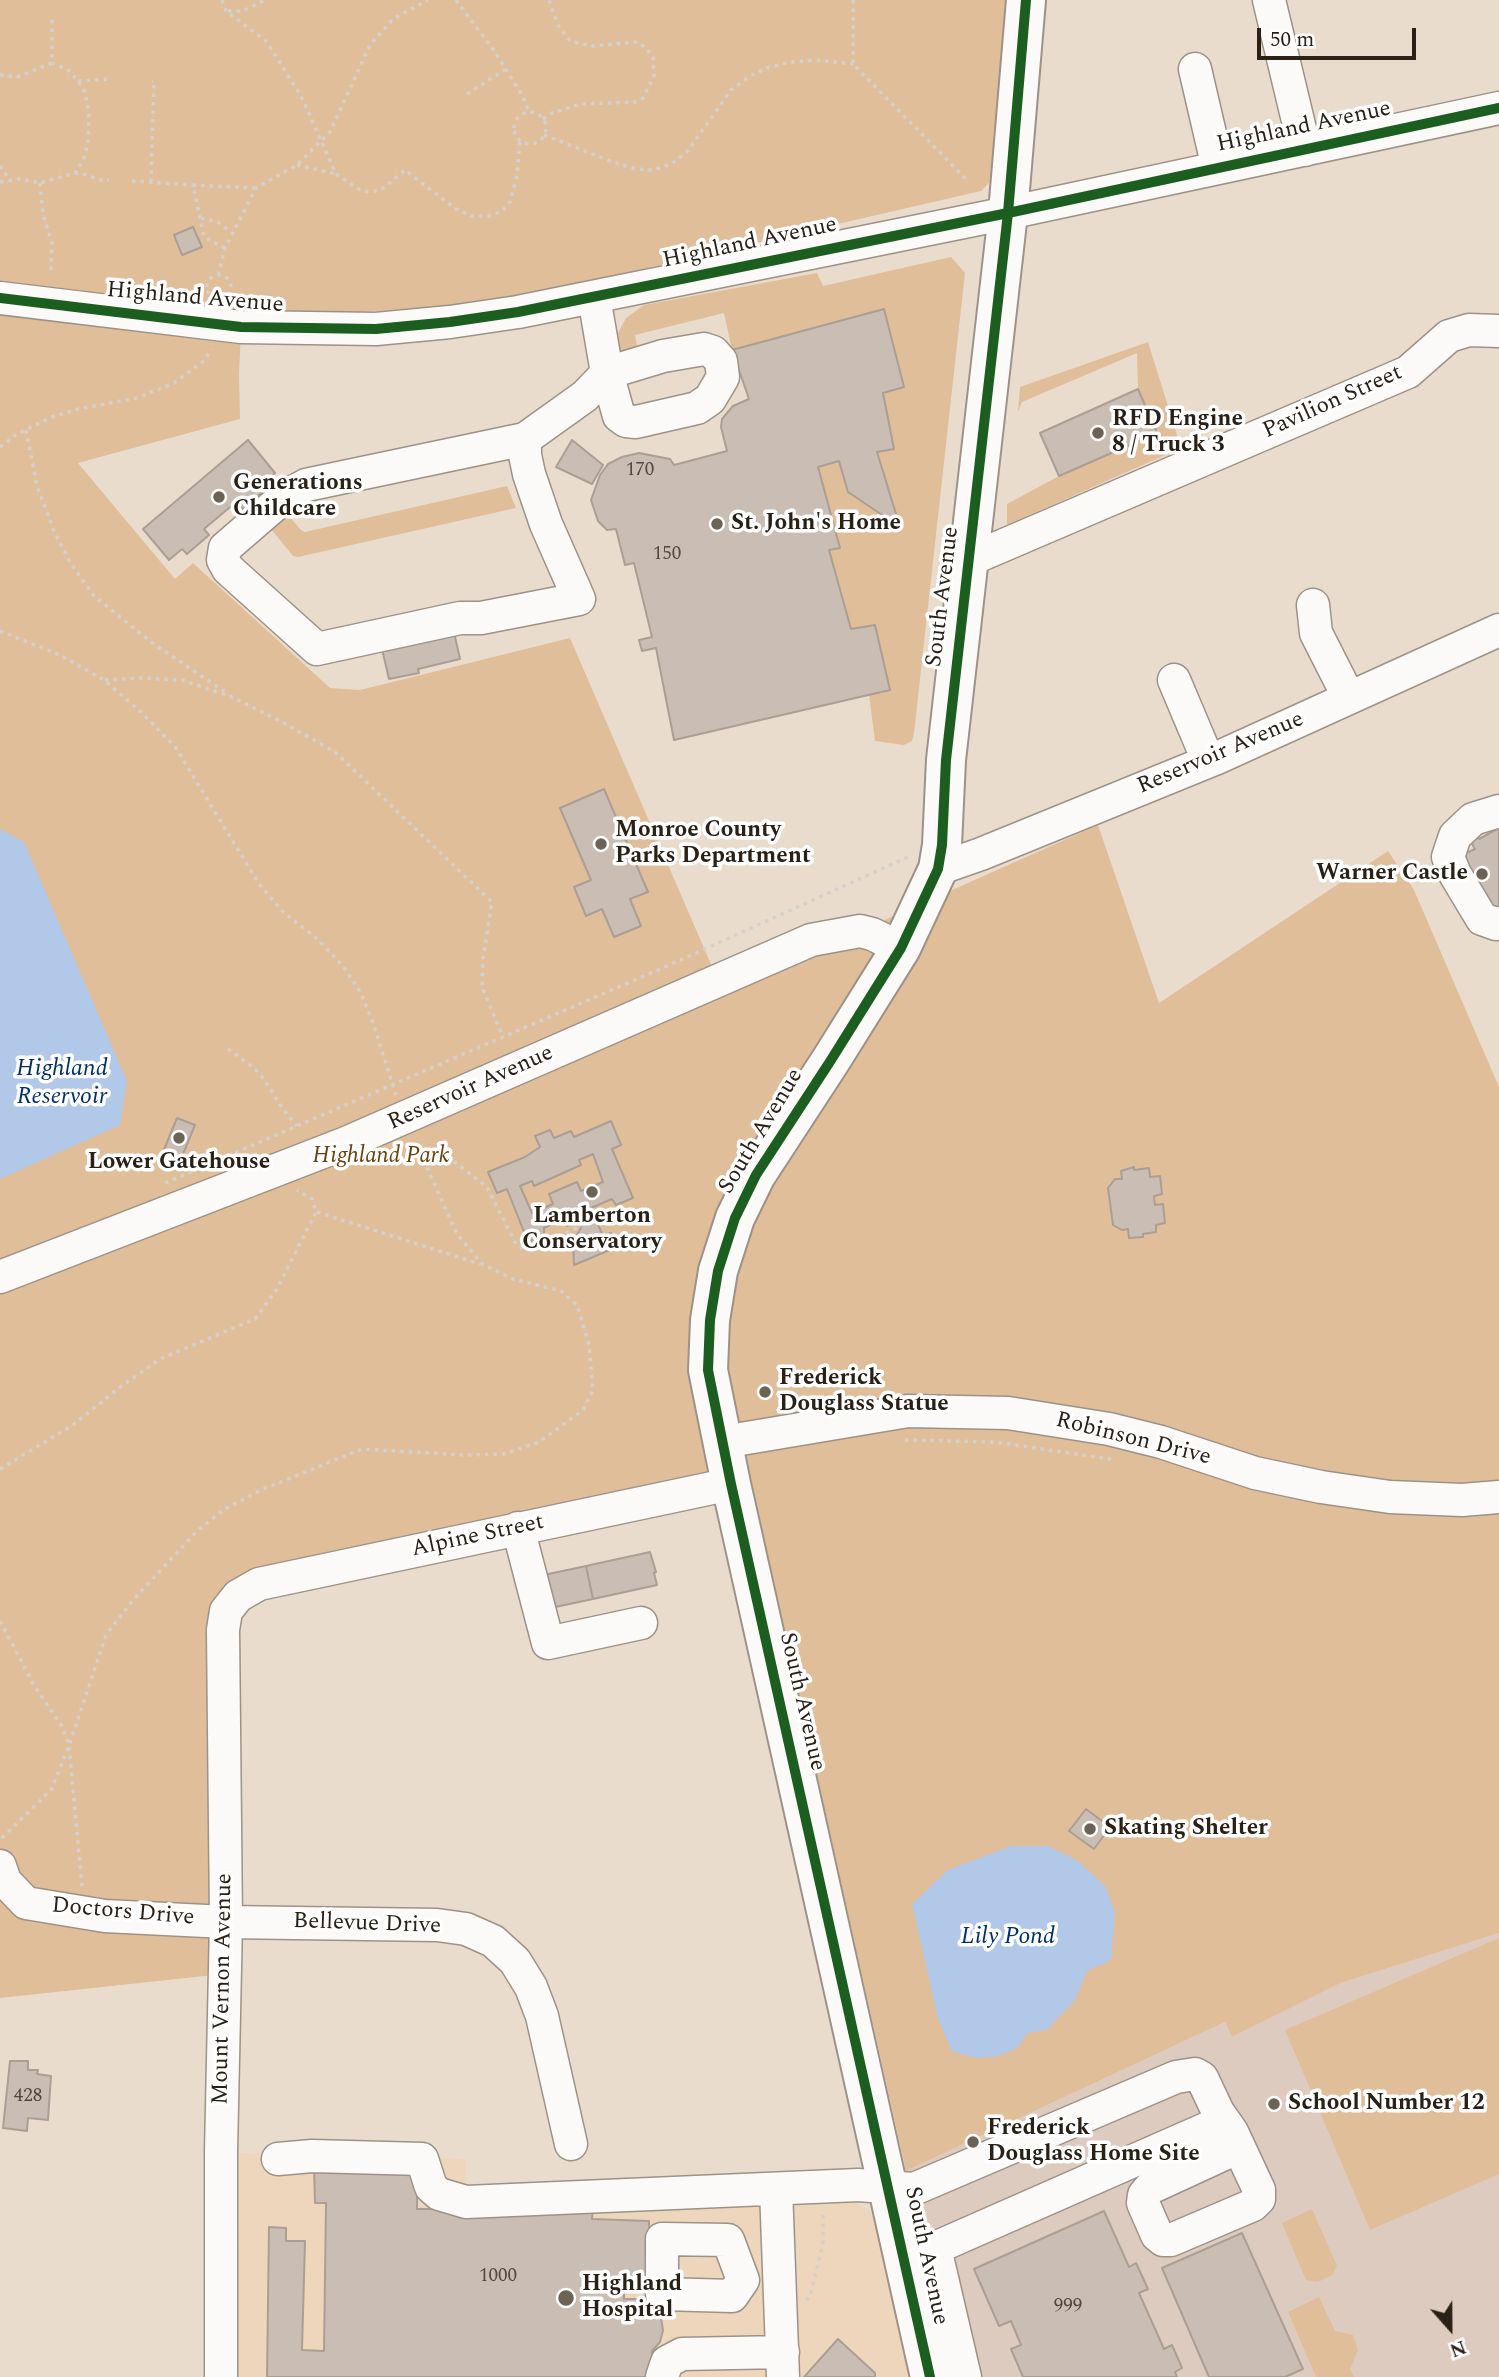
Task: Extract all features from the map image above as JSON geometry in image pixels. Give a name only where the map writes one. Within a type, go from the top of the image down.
[{"type":"main road","name":"South Avenue","points":[[930,2377],[917,2246],[888,2188],[731,1484],[709,1370],[710,1320],[718,1271],[735,1218],[756,1175],[901,948],[923,863],[943,845],[946,760],[1008,213],[1026,0]]},
{"type":"street","points":[[1269,0],[1305,149]]},
{"type":"street","points":[[1195,69],[1218,168]]},
{"type":"street","name":"Highland Avenue","points":[[0,298],[241,327],[376,329],[450,322],[594,297],[1008,213],[1499,108]]},
{"type":"street","points":[[525,439],[524,455],[529,474],[579,599],[481,618],[460,618],[317,649],[228,569],[223,559],[225,548],[284,497],[306,485],[525,439],[585,396],[607,373],[594,297]]},
{"type":"street","name":"Pavilion Street","points":[[969,560],[1408,372],[1449,336],[1469,330],[1499,331]]},
{"type":"street","points":[[1313,605],[1316,633],[1349,698]]},
{"type":"street","name":"Reservoir Avenue","points":[[923,863],[981,854],[1217,758],[1499,630]]},
{"type":"street","points":[[1174,680],[1204,751],[1217,758]]},
{"type":"street","points":[[1499,811],[1474,819],[1455,836],[1448,857],[1482,919],[1496,925],[1499,923]]},
{"type":"street","name":"Reservoir Avenue","points":[[0,1277],[346,1143],[811,940],[860,931],[901,948]]},
{"type":"street","name":"Robinson Drive","points":[[723,1442],[908,1411],[1008,1413],[1109,1429],[1161,1442],[1255,1473],[1321,1487],[1390,1497],[1462,1500],[1499,1497]]},
{"type":"street","name":"Alpine Street","points":[[231,1604],[246,1590],[259,1584],[731,1484]]},
{"type":"street","points":[[518,1528],[548,1643],[640,1623]]},
{"type":"street","name":"Mount Vernon Avenue","points":[[221,2377],[221,2152],[226,1922],[223,1620],[231,1604]]},
{"type":"street","name":"Doctors Drive","points":[[1,1852],[5,1881],[26,1903],[105,1916],[226,1922]]},
{"type":"street","name":"Bellevue Drive","points":[[226,1922],[437,1925],[466,1929],[492,1941],[514,1961],[531,1987],[539,2007],[571,2144]]},
{"type":"street","points":[[278,2159],[312,2156],[422,2159],[431,2187],[439,2194],[466,2202],[858,2185],[914,2189],[1185,2074],[1195,2074],[1202,2078],[1232,2134],[917,2246],[965,2377]]},
{"type":"street","points":[[662,2377],[667,2362],[682,2354],[714,2365],[783,2364],[776,2189]]},
{"type":"street","points":[[743,2280],[780,2276]]},
{"type":"path","points":[[222,0],[226,11],[267,42],[302,98],[336,174]]},
{"type":"path","points":[[226,11],[243,11],[265,0]]},
{"type":"path","points":[[132,181],[256,188],[297,165],[336,121],[370,45],[393,19],[428,0]]},
{"type":"path","points":[[456,0],[506,69],[529,112]]},
{"type":"path","points":[[543,119],[552,113],[582,104],[636,102],[643,98],[654,76],[653,58],[638,42],[591,46],[570,41],[558,25],[549,0]]},
{"type":"path","points":[[853,0],[853,64]]},
{"type":"path","points":[[52,20],[52,63]]},
{"type":"path","points":[[544,135],[618,164],[653,170],[671,164],[687,152],[732,90],[750,76],[790,62],[816,60],[853,64],[966,179]]},
{"type":"path","points":[[0,75],[17,77],[52,63],[68,70],[78,81],[85,92],[89,133],[84,158],[75,173]]},
{"type":"path","points":[[467,94],[506,69]]},
{"type":"path","points":[[78,81],[112,79]]},
{"type":"path","points":[[151,182],[152,80]]},
{"type":"path","points":[[529,112],[543,119],[546,127],[544,135],[536,142],[526,143],[515,133],[514,123],[520,115],[529,112]]},
{"type":"path","points":[[297,165],[336,174],[360,190],[369,192],[381,190],[405,170],[456,209],[471,216],[488,216],[502,211],[510,202],[517,175],[520,140]]},
{"type":"path","points":[[0,166],[9,179]]},
{"type":"path","points":[[0,182],[20,179],[40,183],[75,173],[109,180]]},
{"type":"path","points":[[40,183],[43,214],[52,243],[51,270]]},
{"type":"path","points":[[194,185],[204,237],[225,248]]},
{"type":"path","points":[[218,275],[228,279],[231,286],[226,297],[218,300],[209,295],[209,281],[218,275],[225,248],[256,188]]},
{"type":"path","points":[[201,218],[218,222],[232,233]]},
{"type":"path","points":[[0,447],[52,417],[137,397],[174,383],[205,360],[214,343]]},
{"type":"path","points":[[26,430],[37,486],[54,531],[69,562],[94,596],[151,642],[232,697],[335,752],[492,902],[483,959],[482,986],[503,1037]]},
{"type":"path","points":[[0,631],[61,655],[104,680],[141,712],[176,748],[260,884],[284,913],[315,937],[343,966],[361,993],[405,1118]]},
{"type":"path","points":[[104,680],[181,680],[232,697]]},
{"type":"path","points":[[153,1187],[665,967],[923,863]]},
{"type":"path","points":[[228,1049],[261,1075],[283,1109],[298,1126]]},
{"type":"path","points":[[437,1143],[442,1153],[486,1187],[515,1242],[525,1251],[582,1226]]},
{"type":"path","points":[[419,1151],[457,1234],[482,1264]]},
{"type":"path","points":[[0,1469],[73,1425],[160,1359],[255,1320],[277,1289],[316,1212],[312,1199]]},
{"type":"path","points":[[1,1852],[51,1790],[69,1746],[106,1635],[133,1600],[198,1531],[225,1509],[261,1490],[362,1449],[465,1455],[504,1454],[539,1442],[583,1410],[593,1390],[589,1345],[578,1305],[561,1291],[513,1279],[482,1264],[316,1212]]},
{"type":"path","points":[[904,1440],[995,1442],[1125,1462]]},
{"type":"path","points":[[0,1621],[35,1686],[62,1726],[69,1746],[83,1898]]},
{"type":"path","points":[[802,2304],[810,2297],[823,2243],[822,2216],[826,2211]]},
{"type":"shaded area","name":"School Number 12","points":[[1499,1933],[1499,2377],[952,2377],[906,2171],[1225,2022],[1232,2037],[1341,1983]]},
{"type":"shaded area","name":"Highland Hospital","points":[[239,2153],[466,2159],[466,2206],[746,2200],[809,2204],[855,2203],[867,2209],[875,2219],[912,2377],[238,2377]]},
{"type":"green space","name":"Highland Park","points":[[0,0],[1008,0],[993,173],[991,181],[981,191],[534,294],[481,303],[365,312],[242,309],[240,419],[78,463],[175,579],[193,563],[330,688],[360,690],[570,638],[723,992],[1098,825],[1159,1003],[1388,851],[1414,890],[1499,1087],[1499,1933],[1341,1983],[1232,2037],[1225,2022],[906,2171],[748,1468],[550,1509],[242,1580],[214,1975],[0,1998]]},
{"type":"green space","points":[[951,257],[965,273],[914,733],[912,741],[904,745],[875,741],[869,695],[889,690],[875,625],[851,629],[829,550],[839,548],[818,467],[839,461],[848,492],[899,526],[877,452],[894,448],[883,393],[904,387],[884,309],[732,350],[724,313],[635,335],[638,352],[622,355],[617,349],[616,337],[626,318],[644,305],[817,273],[823,286]]},
{"type":"green space","points":[[1148,342],[1181,448],[1007,525],[1007,504],[1059,476],[1157,433],[1138,389],[1137,353],[1022,402],[1018,412],[1020,387]]},
{"type":"green space","points":[[507,486],[516,508],[298,557],[293,556],[271,529],[285,515],[305,532]]},
{"type":"green space","points":[[1499,1938],[1499,2174],[1370,2230],[1285,2030]]},
{"type":"green space","points":[[1312,2209],[1337,2266],[1332,2275],[1318,2282],[1306,2280],[1282,2223]]},
{"type":"green space","points":[[1319,2297],[1335,2331],[1353,2335],[1358,2350],[1350,2369],[1354,2377],[1316,2377],[1288,2312]]},
{"type":"water","name":"Highland Reservoir","points":[[0,829],[24,842],[127,1081],[120,1125],[0,1179]]},
{"type":"water","name":"Lily Pond","points":[[1011,1846],[1048,1846],[1078,1861],[1105,1886],[1115,1912],[1111,1960],[1087,1971],[1075,2000],[1047,2030],[1028,2033],[1016,2049],[995,2057],[975,2058],[952,2051],[938,2019],[912,1904],[948,1870]]},
{"type":"building","points":[[193,227],[202,247],[182,255],[174,235]]},
{"type":"building","name":"St. John's Home","points":[[884,309],[904,387],[883,393],[894,449],[877,452],[900,527],[848,492],[839,461],[818,467],[840,548],[829,550],[851,629],[875,625],[890,690],[674,740],[656,648],[642,651],[639,640],[652,637],[634,563],[625,565],[616,529],[607,530],[598,521],[591,500],[600,475],[608,464],[639,453],[670,459],[674,465],[727,451],[721,427],[722,419],[733,406],[749,399],[732,350]]},
{"type":"building","name":"RFD Engine 8 / Truck 3","points":[[1138,389],[1157,433],[1059,476],[1040,433]]},
{"type":"building","name":"Generations Childcare","points":[[248,440],[275,473],[260,486],[264,491],[243,509],[236,502],[204,529],[209,535],[187,554],[182,549],[169,560],[143,529]]},
{"type":"building","points":[[572,440],[603,465],[592,484],[556,467]]},
{"type":"building","points":[[454,632],[460,659],[418,669],[419,673],[389,679],[381,645]]},
{"type":"building","name":"Monroe County Parks Department","points":[[604,789],[648,892],[630,899],[641,926],[614,937],[602,909],[586,916],[574,887],[591,880],[560,808]]},
{"type":"building","name":"Warner Castle","points":[[1499,828],[1499,907],[1484,915],[1457,857],[1475,849],[1468,837],[1475,834],[1479,839]]},
{"type":"building","name":"Lower Gatehouse","points":[[177,1118],[195,1125],[181,1159],[163,1152]]},
{"type":"building","name":"Lamberton Conservatory","points":[[611,1121],[621,1145],[612,1149],[633,1198],[616,1205],[612,1199],[591,1208],[603,1236],[611,1233],[617,1247],[574,1265],[573,1242],[582,1226],[579,1220],[567,1226],[563,1219],[544,1228],[544,1235],[528,1242],[507,1189],[497,1193],[488,1172],[525,1157],[540,1147],[535,1136],[550,1130],[554,1138],[571,1131],[574,1137]],"holes":[[[593,1154],[603,1182],[581,1191],[577,1182],[549,1194],[553,1204],[532,1213],[520,1186],[532,1181],[534,1186],[581,1165],[579,1160]]]},
{"type":"building","points":[[1134,1167],[1134,1170],[1149,1168],[1150,1177],[1160,1176],[1162,1194],[1154,1196],[1155,1205],[1163,1204],[1165,1223],[1156,1225],[1156,1232],[1129,1238],[1128,1229],[1122,1230],[1113,1225],[1108,1188],[1115,1179],[1122,1179],[1121,1171]]},
{"type":"building","points":[[650,1552],[657,1585],[593,1599],[586,1566]]},
{"type":"building","points":[[586,1566],[593,1599],[546,1609],[539,1576]]},
{"type":"building","name":"Skating Shelter","points":[[1086,1809],[1110,1827],[1094,1849],[1069,1831]]},
{"type":"building","points":[[10,2061],[28,2061],[28,2070],[38,2070],[37,2074],[51,2076],[48,2120],[28,2118],[27,2131],[3,2128]]},
{"type":"building","name":"Highland Hospital","points":[[314,2165],[417,2168],[417,2209],[593,2209],[592,2219],[649,2221],[650,2257],[671,2284],[624,2284],[624,2299],[651,2299],[651,2318],[660,2312],[663,2330],[660,2342],[652,2351],[653,2377],[267,2377],[269,2227],[286,2228],[286,2241],[305,2241],[302,2350],[324,2351],[326,2203],[315,2203]]},
{"type":"building","points":[[1104,2211],[1129,2267],[1136,2263],[1148,2289],[1139,2293],[1164,2349],[1172,2345],[1182,2368],[1175,2372],[1177,2377],[1023,2377],[1011,2349],[1021,2345],[1011,2321],[999,2326],[974,2269]]},
{"type":"building","points":[[1242,2233],[1303,2369],[1285,2377],[1209,2377],[1162,2268]]},
{"type":"building","points":[[838,2339],[875,2373],[875,2377],[804,2377]]},
{"type":"cycle path","points":[[930,2377],[731,1484],[708,1370],[710,1320],[718,1271],[735,1218],[756,1175],[901,948],[938,869],[942,845],[946,760],[1008,213],[1026,0]]},
{"type":"cycle path","points":[[0,298],[241,327],[376,329],[450,322],[518,312],[1008,213],[1499,108]]},
{"type":"place","name":"RFD Engine 8 / Truck 3","points":[[1098,433]]},
{"type":"place","name":"Generations Childcare","points":[[219,497]]},
{"type":"place","name":"St. John's Home","points":[[717,524]]},
{"type":"place","name":"Monroe County Parks Department","points":[[601,844]]},
{"type":"place","name":"Warner Castle","points":[[1482,874]]},
{"type":"place","name":"Lower Gatehouse","points":[[179,1138]]},
{"type":"place","name":"Lamberton Conservatory","points":[[592,1192]]},
{"type":"place","name":"Frederick Douglass Statue","points":[[765,1392]]},
{"type":"place","name":"Skating Shelter","points":[[1090,1829]]},
{"type":"place","name":"School Number 12","points":[[1274,2104]]},
{"type":"place","name":"Frederick Douglass Home Site","points":[[973,2142]]},
{"type":"place","name":"Highland Hospital","points":[[566,2298]]}]
